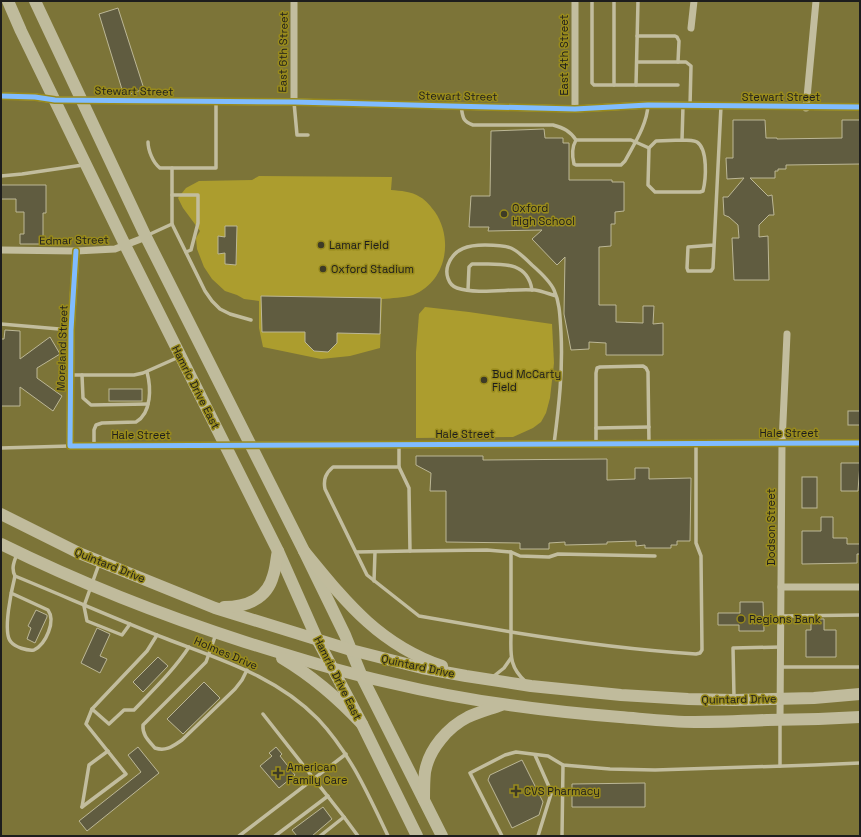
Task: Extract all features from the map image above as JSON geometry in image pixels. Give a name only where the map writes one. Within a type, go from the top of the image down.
[{"type":"highway","name":"Quintard Drive","points":[[1,514],[100,562],[215,608],[351,650],[422,668],[531,686],[621,695],[688,699],[734,700],[831,697],[860,694]]},
{"type":"highway","name":"Quintard Drive","points":[[1,544],[18,553],[161,614],[217,633],[333,668],[421,690],[566,713],[654,720],[694,722],[860,716]]},
{"type":"highway","points":[[215,608],[243,606],[250,604],[261,596],[266,591],[273,578],[278,551]]},
{"type":"highway","points":[[304,551],[353,609],[377,631],[420,657],[436,664],[486,679]]},
{"type":"highway","points":[[266,648],[312,677],[338,699],[362,724]]},
{"type":"highway","points":[[424,800],[426,771],[432,752],[444,736],[467,718],[503,704]]},
{"type":"main road","name":"Hamric Drive East","points":[[8,1],[125,245],[278,551],[317,639],[362,724],[417,836]]},
{"type":"main road","name":"Hamric Drive East","points":[[35,1],[146,237],[304,551],[362,676],[442,836]]},
{"type":"street","name":"East 6th Street","points":[[294,1],[294,102]]},
{"type":"street","name":"East 4th Street","points":[[575,109],[576,1]]},
{"type":"street","points":[[691,28],[694,1]]},
{"type":"street","points":[[806,108],[816,1]]},
{"type":"street","name":"Stewart Street","points":[[1,96],[35,97],[55,100],[294,102],[575,109],[648,106],[806,108],[860,107]]},
{"type":"street","name":"Edmar Street","points":[[1,250],[76,251],[115,249],[146,237]]},
{"type":"street","name":"Moreland Street","points":[[70,446],[71,330],[76,251]]},
{"type":"street","name":"Dodson Street","points":[[780,720],[782,443],[787,334]]},
{"type":"street","name":"Hale Street","points":[[70,446],[225,444],[860,443]]},
{"type":"street","points":[[781,586],[860,587]]},
{"type":"lane","points":[[592,1],[592,83],[594,85],[678,85]]},
{"type":"lane","points":[[614,1],[614,85]]},
{"type":"lane","points":[[636,85],[638,1]]},
{"type":"lane","points":[[637,36],[677,37],[679,41],[678,62]]},
{"type":"lane","points":[[637,62],[686,62],[691,66],[682,140]]},
{"type":"lane","points":[[148,142],[148,147],[156,165],[160,168],[216,168],[216,102]]},
{"type":"lane","points":[[294,102],[297,135],[308,135]]},
{"type":"lane","points":[[461,106],[463,118],[466,123],[473,125],[554,125],[571,132],[576,140]]},
{"type":"lane","points":[[576,140],[573,145],[574,164],[620,165],[625,161],[635,142],[647,116],[648,106]]},
{"type":"lane","points":[[714,245],[688,246],[688,271],[712,271],[714,245],[721,106]]},
{"type":"lane","points":[[576,140],[631,140],[649,148]]},
{"type":"lane","points":[[682,140],[696,141],[702,145],[704,151],[705,185],[703,191],[655,192],[648,184],[649,148],[656,141],[682,140]]},
{"type":"lane","points":[[1,176],[86,164]]},
{"type":"lane","points":[[172,168],[172,224],[205,291],[220,309],[230,314],[251,320]]},
{"type":"lane","points":[[172,195],[198,195],[198,223],[191,250],[186,252]]},
{"type":"lane","points":[[146,237],[172,224]]},
{"type":"lane","points":[[554,444],[562,370],[560,312],[556,296],[554,290],[544,276],[517,251],[509,247],[500,245],[472,245],[461,249],[452,257],[448,266],[447,275],[450,283],[456,288],[468,290],[536,290],[556,296]]},
{"type":"lane","points":[[468,290],[468,271],[472,264],[510,265],[519,268],[529,279],[532,290]]},
{"type":"lane","points":[[1,324],[71,330]]},
{"type":"lane","points":[[70,375],[134,375],[146,372],[180,356]]},
{"type":"lane","points":[[596,444],[597,368],[600,366],[643,366],[648,372],[649,444]]},
{"type":"lane","points":[[94,446],[94,430],[96,425],[102,423],[136,422],[140,420],[150,399],[149,382],[146,372]]},
{"type":"lane","points":[[82,375],[83,398],[91,405],[148,404]]},
{"type":"lane","points":[[596,428],[649,427]]},
{"type":"lane","points":[[399,444],[399,467],[409,488],[410,552]]},
{"type":"lane","points":[[399,467],[333,467],[326,475],[324,489],[367,575],[419,616],[594,645],[696,654],[700,653],[702,650],[701,556],[696,543],[696,444]]},
{"type":"lane","points":[[1,448],[70,446]]},
{"type":"lane","points":[[356,552],[487,550],[511,552],[520,556],[549,557],[558,554],[655,556]]},
{"type":"lane","points":[[374,581],[375,552]]},
{"type":"lane","points":[[511,552],[511,658],[515,669],[521,678],[531,686]]},
{"type":"lane","points":[[11,593],[48,610],[52,617],[42,645],[34,650],[25,649],[9,641],[8,613],[11,593],[15,576],[13,566],[18,553]]},
{"type":"lane","points":[[100,562],[84,606],[87,621],[122,635],[130,624]]},
{"type":"lane","name":"Holmes Drive","points":[[15,576],[84,606],[247,670],[284,690],[306,708],[328,730],[346,754],[359,776],[388,836]]},
{"type":"lane","points":[[781,616],[860,616]]},
{"type":"lane","points":[[217,633],[206,662],[144,724],[142,731],[145,737],[155,748],[165,750],[172,747],[182,740],[235,689],[247,670]]},
{"type":"lane","points":[[108,751],[89,765],[82,807],[126,774],[108,751],[86,724],[92,709],[147,651],[156,635]]},
{"type":"lane","points":[[92,709],[109,724],[124,710],[134,710],[184,656],[189,647]]},
{"type":"lane","points":[[734,700],[733,648],[781,647]]},
{"type":"lane","points":[[486,679],[498,674],[511,658]]},
{"type":"lane","points":[[780,667],[860,667]]},
{"type":"lane","points":[[263,714],[357,834],[351,836]]},
{"type":"lane","points":[[780,720],[780,766]]},
{"type":"lane","points":[[502,836],[470,773],[505,755],[516,752],[548,756],[564,765],[610,769],[655,770],[860,763]]},
{"type":"lane","points":[[240,836],[313,778],[346,754]]},
{"type":"lane","points":[[535,755],[551,794],[538,836]]},
{"type":"lane","points":[[562,836],[564,765]]},
{"type":"lane","points":[[275,836],[328,796]]},
{"type":"lane","points":[[320,836],[344,817]]},
{"type":"shaded area","name":"Oxford Stadium","points":[[259,176],[392,177],[391,190],[417,195],[422,198],[435,212],[441,223],[444,235],[444,259],[433,280],[424,289],[413,295],[382,299],[380,348],[350,356],[321,359],[263,347],[259,328],[259,301],[244,299],[225,291],[212,279],[204,267],[197,249],[196,238],[200,231],[183,208],[178,198],[186,188],[199,181],[252,180]]},
{"type":"shaded area","name":"Bud McCarty Field","points":[[425,307],[552,324],[554,363],[550,398],[546,413],[541,422],[533,428],[513,437],[416,438],[416,352],[419,314]]},
{"type":"building","points":[[118,8],[144,89],[124,96],[99,14]]},
{"type":"building","points":[[733,120],[765,120],[766,138],[777,139],[842,138],[842,120],[860,120],[860,164],[786,165],[786,169],[778,169],[778,171],[775,171],[775,178],[750,178],[768,196],[772,195],[774,215],[769,215],[759,225],[759,237],[768,236],[769,280],[734,280],[732,238],[739,238],[738,225],[729,217],[724,215],[723,197],[728,197],[744,178],[727,179],[726,158],[733,158]]},
{"type":"building","points":[[544,129],[545,138],[563,138],[563,143],[569,143],[569,180],[612,180],[612,182],[624,182],[624,211],[615,212],[615,224],[611,224],[611,246],[599,247],[599,305],[616,305],[616,322],[643,323],[643,306],[654,306],[653,324],[663,323],[663,355],[606,355],[606,343],[589,342],[589,349],[571,350],[564,314],[565,257],[557,265],[532,239],[542,230],[488,231],[489,227],[469,227],[471,196],[490,196],[491,131]]},
{"type":"building","points":[[1,185],[46,185],[46,213],[43,213],[42,244],[20,244],[20,234],[24,234],[24,212],[16,212],[16,199],[1,199]]},
{"type":"building","points":[[225,226],[237,226],[236,265],[225,264],[225,253],[218,254],[218,236],[225,237]]},
{"type":"building","points":[[261,296],[381,298],[380,334],[337,333],[337,343],[328,352],[314,351],[305,342],[305,332],[262,332]]},
{"type":"building","points":[[5,330],[20,331],[20,359],[50,337],[60,354],[37,368],[37,378],[62,396],[53,411],[20,387],[20,406],[1,406],[1,339],[4,339]]},
{"type":"building","points":[[109,389],[142,389],[142,401],[109,401]]},
{"type":"building","points":[[848,411],[860,411],[860,425],[848,425]]},
{"type":"building","points":[[416,456],[483,456],[483,460],[607,459],[607,480],[635,479],[635,468],[649,468],[649,479],[691,478],[690,541],[677,541],[677,545],[671,545],[671,548],[645,548],[645,545],[636,546],[636,541],[607,542],[607,544],[565,545],[565,542],[549,543],[549,549],[520,549],[520,543],[446,542],[446,491],[430,491],[431,473],[416,465]]},
{"type":"building","points":[[841,463],[860,463],[858,491],[841,491]]},
{"type":"building","points":[[802,477],[817,477],[817,508],[802,508]]},
{"type":"building","points":[[821,517],[833,517],[833,538],[847,538],[847,544],[860,544],[860,554],[857,554],[857,563],[802,564],[802,531],[821,531]]},
{"type":"building","name":"Regions Bank","points":[[740,602],[763,602],[764,631],[739,631],[739,625],[718,625],[718,613],[740,613]]},
{"type":"building","points":[[36,610],[47,615],[47,617],[35,643],[27,639],[31,628],[28,626]]},
{"type":"building","points":[[811,619],[824,619],[824,630],[836,630],[836,657],[806,657],[806,630],[811,630]]},
{"type":"building","points":[[97,628],[110,634],[100,656],[107,659],[100,673],[81,663]]},
{"type":"building","points":[[158,657],[168,666],[143,692],[133,682]]},
{"type":"building","points":[[204,682],[220,698],[183,734],[167,719]]},
{"type":"building","points":[[138,747],[159,773],[87,831],[79,821],[141,772],[128,755]]},
{"type":"building","points":[[276,747],[282,754],[280,756],[295,775],[279,788],[260,766],[272,756],[269,753]]},
{"type":"building","name":"CVS Pharmacy","points":[[522,760],[543,802],[539,815],[512,828],[488,780],[490,775]]},
{"type":"building","points":[[645,783],[645,807],[572,807],[572,784]]},
{"type":"building","points":[[323,807],[332,819],[312,836],[297,836],[292,830]]},
{"type":"cycle path","points":[[1,96],[35,97],[55,100],[294,102],[575,109],[648,105],[860,107]]},
{"type":"cycle path","points":[[76,251],[71,330],[70,446],[860,443]]},
{"type":"place","name":"Oxford High School","points":[[504,214]]},
{"type":"place","name":"Lamar Field","points":[[321,245]]},
{"type":"place","name":"Oxford Stadium","points":[[323,269]]},
{"type":"place","name":"Bud McCarty Field","points":[[484,380]]},
{"type":"place","name":"Regions Bank","points":[[741,619]]},
{"type":"place","name":"American Family Care","points":[[278,773]]},
{"type":"place","name":"CVS Pharmacy","points":[[516,791]]}]
